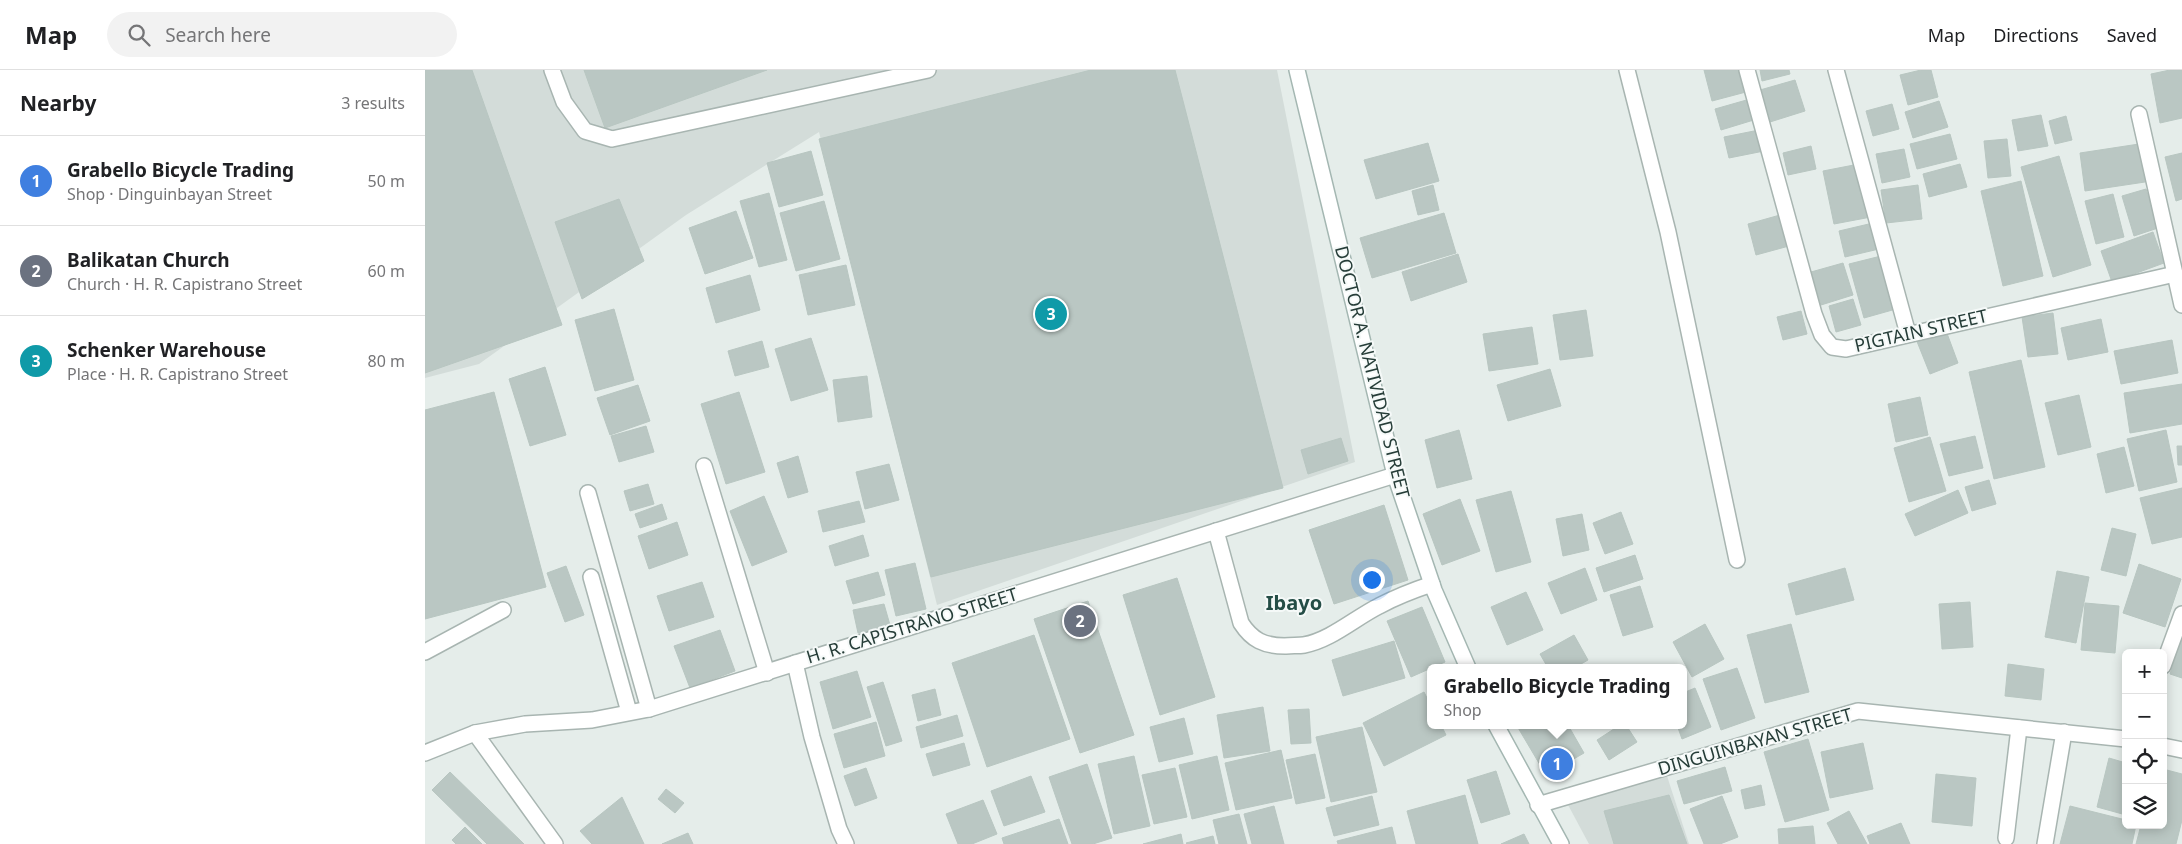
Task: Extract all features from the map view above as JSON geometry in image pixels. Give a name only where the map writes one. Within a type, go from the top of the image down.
[{"type":"street","points":[[551,70],[565,102],[585,131],[612,140],[928,70]]},
{"type":"street","name":"DOCTOR A. NATIVIDAD STREET","points":[[1297,70],[1395,475],[1432,584],[1466,664]]},
{"type":"street","points":[[1627,70],[1668,232],[1737,560]]},
{"type":"street","name":"PIGTAIN STREET","points":[[1747,70],[1821,334],[1832,347],[1845,348],[2175,274]]},
{"type":"street","points":[[1836,70],[1908,334]]},
{"type":"street","points":[[2139,114],[2182,306]]},
{"type":"street","points":[[704,466],[767,673]]},
{"type":"street","name":"H. R. CAPISTRANO STREET","points":[[425,753],[475,734],[525,724],[592,720],[649,709],[1395,475]]},
{"type":"street","points":[[587,493],[649,709]]},
{"type":"street","points":[[1216,531],[1241,622],[1248,634],[1259,642],[1271,646],[1305,645],[1342,629],[1378,606],[1432,584]]},
{"type":"street","points":[[591,577],[629,712]]},
{"type":"street","points":[[425,652],[503,610]]},
{"type":"street","points":[[2167,655],[2182,614]]},
{"type":"street","points":[[795,663],[812,736],[839,829],[846,844]]},
{"type":"street","name":"DINGUINBAYAN STREET","points":[[1538,805],[1858,711],[2122,739]]},
{"type":"street","points":[[2006,838],[2019,728]]},
{"type":"street","points":[[1498,729],[1561,844]]},
{"type":"street","points":[[2045,844],[2064,732]]},
{"type":"street","points":[[475,734],[555,844]]},
{"type":"street","points":[[2167,747],[2182,750]]},
{"type":"shaded area","points":[[425,70],[1277,70],[1355,462],[937,605],[819,132],[686,215],[479,364],[425,378]]},
{"type":"shaded area","points":[[1667,776],[1689,844],[1589,844],[1567,803]]},
{"type":"building","points":[[425,70],[472,70],[562,325],[425,373]]},
{"type":"building","points":[[584,70],[767,70],[605,128]]},
{"type":"building","points":[[1091,70],[1175,70],[1283,488],[931,577],[819,139]]},
{"type":"building","points":[[1704,70],[1740,70],[1746,92],[1712,101]]},
{"type":"building","points":[[1760,70],[1789,70],[1790,74],[1762,81]]},
{"type":"building","points":[[1921,70],[1931,70],[1938,97],[1908,105],[1900,75]]},
{"type":"building","points":[[2170,70],[2182,70],[2182,118],[2160,123],[2151,74]]},
{"type":"building","points":[[1795,80],[1805,111],[1770,122],[1760,90]]},
{"type":"building","points":[[1750,99],[1757,119],[1721,130],[1715,109]]},
{"type":"building","points":[[1939,101],[1948,127],[1913,138],[1905,112]]},
{"type":"building","points":[[1892,104],[1899,129],[1873,136],[1866,111]]},
{"type":"building","points":[[2041,115],[2048,146],[2018,151],[2012,120]]},
{"type":"building","points":[[2066,116],[2072,140],[2055,144],[2049,121]]},
{"type":"building","points":[[1759,130],[1764,151],[1729,158],[1724,137]]},
{"type":"building","points":[[1950,134],[1957,159],[1917,169],[1910,144]]},
{"type":"building","points":[[2007,139],[2011,176],[1988,178],[1984,141]]},
{"type":"building","points":[[1428,143],[1439,181],[1376,199],[1364,160]]},
{"type":"building","points":[[2139,144],[2145,182],[2085,191],[2080,153]]},
{"type":"building","points":[[1811,146],[1816,169],[1788,175],[1783,153]]},
{"type":"building","points":[[1904,149],[1910,177],[1882,183],[1876,154]]},
{"type":"building","points":[[811,151],[823,195],[779,207],[767,163]]},
{"type":"building","points":[[2182,153],[2182,199],[2176,201],[2165,157]]},
{"type":"building","points":[[2059,156],[2091,265],[2053,277],[2021,167]]},
{"type":"building","points":[[1859,164],[1871,217],[1834,224],[1823,171]]},
{"type":"building","points":[[1960,164],[1967,187],[1929,197],[1923,174]]},
{"type":"building","points":[[2021,181],[2043,276],[2003,286],[1981,191]]},
{"type":"building","points":[[1433,185],[1439,210],[1418,215],[1412,191]]},
{"type":"building","points":[[1918,185],[1922,219],[1886,223],[1881,190]]},
{"type":"building","points":[[2146,189],[2158,228],[2134,236],[2122,196]]},
{"type":"building","points":[[769,193],[787,260],[759,267],[740,201]]},
{"type":"building","points":[[2113,194],[2124,237],[2096,244],[2085,201]]},
{"type":"building","points":[[619,199],[644,261],[582,299],[555,222]]},
{"type":"building","points":[[824,201],[840,259],[796,271],[780,213]]},
{"type":"building","points":[[736,211],[753,258],[705,274],[689,228]]},
{"type":"building","points":[[1444,213],[1456,253],[1372,278],[1360,238]]},
{"type":"building","points":[[1780,215],[1789,246],[1756,255],[1748,224]]},
{"type":"building","points":[[1873,223],[1879,249],[1845,257],[1839,231]]},
{"type":"building","points":[[2153,232],[2164,263],[2112,282],[2101,251]]},
{"type":"building","points":[[1458,254],[1467,282],[1411,301],[1402,272]]},
{"type":"building","points":[[1881,256],[1896,309],[1864,318],[1849,264]]},
{"type":"building","points":[[1843,263],[1853,295],[1821,305],[1811,272]]},
{"type":"building","points":[[846,265],[855,305],[808,315],[799,275]]},
{"type":"building","points":[[750,275],[760,310],[716,323],[706,288]]},
{"type":"building","points":[[1853,299],[1861,325],[1836,332],[1829,306]]},
{"type":"building","points":[[614,309],[634,380],[595,391],[575,320]]},
{"type":"building","points":[[1586,310],[1593,356],[1560,360],[1553,315]]},
{"type":"building","points":[[1801,311],[1807,334],[1783,340],[1777,317]]},
{"type":"building","points":[[2053,313],[2058,354],[2028,357],[2022,317]]},
{"type":"building","points":[[2101,319],[2108,352],[2068,360],[2061,328]]},
{"type":"building","points":[[1532,327],[1538,364],[1489,371],[1483,334]]},
{"type":"building","points":[[1945,328],[1958,363],[1930,374],[1916,339]]},
{"type":"building","points":[[811,338],[828,390],[791,401],[775,349]]},
{"type":"building","points":[[2172,340],[2178,373],[2121,384],[2114,351]]},
{"type":"building","points":[[762,341],[769,367],[735,376],[728,351]]},
{"type":"building","points":[[2021,360],[2045,467],[1994,479],[1969,372]]},
{"type":"building","points":[[545,367],[566,435],[530,446],[509,379]]},
{"type":"building","points":[[1550,369],[1561,406],[1508,421],[1497,385]]},
{"type":"building","points":[[867,376],[872,417],[838,422],[833,380]]},
{"type":"building","points":[[2182,384],[2182,424],[2130,433],[2124,393]]},
{"type":"building","points":[[638,385],[650,421],[610,435],[597,398]]},
{"type":"building","points":[[494,392],[546,587],[425,619],[425,410]]},
{"type":"building","points":[[739,392],[765,472],[726,484],[701,404]]},
{"type":"building","points":[[2079,395],[2091,447],[2058,455],[2045,403]]},
{"type":"building","points":[[1920,397],[1928,435],[1896,442],[1888,404]]},
{"type":"building","points":[[646,426],[654,452],[619,462],[611,436]]},
{"type":"building","points":[[1459,430],[1472,479],[1437,488],[1425,440]]},
{"type":"building","points":[[2166,430],[2177,482],[2139,491],[2127,439]]},
{"type":"building","points":[[1975,436],[1983,468],[1949,476],[1940,444]]},
{"type":"building","points":[[1930,437],[1946,491],[1909,502],[1894,448]]},
{"type":"building","points":[[1341,438],[1348,461],[1308,474],[1301,450]]},
{"type":"building","points":[[2177,446],[2182,446],[2182,465],[2178,465]]},
{"type":"building","points":[[2124,447],[2134,486],[2106,493],[2097,454]]},
{"type":"building","points":[[798,456],[808,492],[788,498],[777,463]]},
{"type":"building","points":[[889,464],[899,500],[865,509],[856,472]]},
{"type":"building","points":[[1989,480],[1996,504],[1972,511],[1965,487]]},
{"type":"building","points":[[648,484],[654,504],[630,511],[624,491]]},
{"type":"building","points":[[2182,488],[2182,537],[2152,544],[2140,498]]},
{"type":"building","points":[[1958,490],[1968,513],[1915,536],[1905,514]]},
{"type":"building","points":[[1511,491],[1531,562],[1496,572],[1476,500]]},
{"type":"building","points":[[764,496],[787,552],[752,566],[730,511]]},
{"type":"building","points":[[1460,499],[1480,551],[1442,565],[1423,514]]},
{"type":"building","points":[[859,501],[865,522],[823,532],[818,511]]},
{"type":"building","points":[[662,504],[667,519],[640,528],[635,514]]},
{"type":"building","points":[[1384,505],[1408,580],[1334,604],[1309,530]]},
{"type":"building","points":[[1621,512],[1633,544],[1605,554],[1593,523]]},
{"type":"building","points":[[1582,514],[1589,550],[1563,556],[1556,519]]},
{"type":"building","points":[[677,522],[688,555],[649,569],[638,536]]},
{"type":"building","points":[[2112,528],[2136,534],[2126,576],[2101,570]]},
{"type":"building","points":[[863,535],[869,556],[835,566],[829,546]]},
{"type":"building","points":[[1635,555],[1643,579],[1604,592],[1596,568]]},
{"type":"building","points":[[915,563],[926,609],[896,616],[885,570]]},
{"type":"building","points":[[2139,564],[2181,579],[2165,627],[2123,613]]},
{"type":"building","points":[[566,566],[584,615],[565,622],[547,573]]},
{"type":"building","points":[[1585,568],[1597,600],[1561,614],[1548,583]]},
{"type":"building","points":[[1845,568],[1854,600],[1796,615],[1788,584]]},
{"type":"building","points":[[2057,571],[2089,577],[2076,643],[2045,637]]},
{"type":"building","points":[[878,572],[885,595],[853,604],[846,581]]},
{"type":"building","points":[[1177,578],[1215,697],[1160,715],[1123,595]]},
{"type":"building","points":[[702,582],[714,617],[669,631],[657,596]]},
{"type":"building","points":[[1640,586],[1653,627],[1623,636],[1610,595]]},
{"type":"building","points":[[1526,592],[1543,630],[1507,645],[1491,607]]},
{"type":"building","points":[[1088,601],[1134,735],[1080,753],[1034,619]]},
{"type":"building","points":[[1970,602],[1973,647],[1942,649],[1939,604]]},
{"type":"building","points":[[2085,603],[2119,606],[2115,653],[2081,650]]},
{"type":"building","points":[[884,604],[890,625],[858,633],[853,610]]},
{"type":"building","points":[[1422,607],[1445,662],[1427,664],[1427,670],[1411,677],[1387,621]]},
{"type":"building","points":[[1705,624],[1724,659],[1692,677],[1687,664],[1685,664],[1673,642]]},
{"type":"building","points":[[1791,624],[1809,692],[1765,703],[1747,635]]},
{"type":"building","points":[[720,630],[735,671],[690,688],[674,646]]},
{"type":"building","points":[[1034,635],[1070,739],[987,767],[952,663]]},
{"type":"building","points":[[1574,635],[1588,660],[1581,664],[1546,664],[1540,654]]},
{"type":"building","points":[[2182,635],[2182,678],[2170,674]]},
{"type":"building","points":[[1394,641],[1405,678],[1343,696],[1332,660]]},
{"type":"building","points":[[2008,664],[2044,669],[2041,700],[2005,696]]},
{"type":"building","points":[[1737,668],[1755,718],[1721,730],[1703,679]]},
{"type":"building","points":[[857,671],[871,717],[833,729],[820,682]]},
{"type":"building","points":[[883,682],[902,741],[886,746],[867,687]]},
{"type":"building","points":[[1695,688],[1711,727],[1682,739],[1678,729],[1687,729],[1687,691]]},
{"type":"building","points":[[935,689],[941,715],[918,721],[912,695]]},
{"type":"building","points":[[1424,692],[1427,698],[1427,729],[1443,729],[1446,735],[1384,766],[1363,723]]},
{"type":"building","points":[[1263,707],[1270,751],[1224,758],[1217,715]]},
{"type":"building","points":[[1309,709],[1311,743],[1291,744],[1288,710]]},
{"type":"building","points":[[957,715],[963,736],[921,748],[916,727]]},
{"type":"building","points":[[1184,718],[1193,754],[1159,762],[1150,727]]},
{"type":"building","points":[[876,722],[885,756],[844,768],[834,734]]},
{"type":"building","points":[[1362,727],[1377,792],[1331,802],[1316,737]]},
{"type":"building","points":[[1519,729],[1570,729],[1584,753],[1546,775]]},
{"type":"building","points":[[1614,729],[1629,729],[1637,742],[1609,760],[1597,740]]},
{"type":"building","points":[[1808,739],[1829,810],[1785,822],[1764,752]]},
{"type":"building","points":[[964,743],[970,765],[933,776],[926,754]]},
{"type":"building","points":[[1863,743],[1873,789],[1830,798],[1821,752]]},
{"type":"building","points":[[1281,750],[1292,798],[1236,810],[1225,763]]},
{"type":"building","points":[[1315,754],[1325,798],[1296,804],[1286,760]]},
{"type":"building","points":[[1134,756],[1150,826],[1114,834],[1098,764]]},
{"type":"building","points":[[1217,756],[1229,810],[1192,819],[1179,765]]},
{"type":"building","points":[[2109,758],[2122,762],[2122,814],[2097,807]]},
{"type":"building","points":[[1087,764],[1112,838],[1093,844],[1072,844],[1049,777]]},
{"type":"building","points":[[1725,767],[1732,791],[1684,804],[1677,781]]},
{"type":"building","points":[[866,768],[877,798],[855,806],[844,776]]},
{"type":"building","points":[[1175,768],[1187,817],[1154,824],[1142,775]]},
{"type":"building","points":[[2167,770],[2182,774],[2182,820],[2176,844],[2136,844],[2140,829],[2167,829]]},
{"type":"building","points":[[1496,771],[1510,814],[1481,823],[1467,780]]},
{"type":"building","points":[[450,772],[524,844],[487,844],[432,790]]},
{"type":"building","points":[[1936,774],[1976,778],[1972,826],[1932,822]]},
{"type":"building","points":[[1031,776],[1045,812],[1004,826],[991,791]]},
{"type":"building","points":[[1761,785],[1765,805],[1745,809],[1741,790]]},
{"type":"building","points":[[666,789],[684,803],[675,813],[658,799]]},
{"type":"building","points":[[1465,795],[1478,844],[1416,844],[1407,811]]},
{"type":"building","points":[[1669,795],[1687,844],[1614,844],[1604,811]]},
{"type":"building","points":[[1372,796],[1379,825],[1334,836],[1326,808]]},
{"type":"building","points":[[1722,796],[1738,837],[1720,844],[1704,844],[1690,809]]},
{"type":"building","points":[[622,797],[644,844],[592,844],[580,831]]},
{"type":"building","points":[[983,800],[997,834],[972,844],[958,844],[946,814]]},
{"type":"building","points":[[1274,806],[1284,844],[1252,844],[1244,814]]},
{"type":"building","points":[[2070,806],[2122,819],[2122,829],[2135,829],[2132,844],[2060,844]]},
{"type":"building","points":[[1849,811],[1867,844],[1838,844],[1827,823]]},
{"type":"building","points":[[1239,814],[1247,844],[1219,844],[1213,820]]},
{"type":"building","points":[[1059,819],[1068,844],[1004,844],[1002,838]]},
{"type":"building","points":[[1901,823],[1910,844],[1870,844],[1867,836]]},
{"type":"building","points":[[1813,826],[1815,844],[1779,844],[1778,829]]},
{"type":"building","points":[[465,827],[482,844],[456,844],[452,840]]},
{"type":"building","points":[[1392,827],[1396,844],[1338,844],[1337,841]]},
{"type":"building","points":[[688,833],[693,844],[662,844]]},
{"type":"building","points":[[1181,834],[1183,844],[1143,844]]},
{"type":"building","points":[[1524,834],[1529,844],[1501,844]]},
{"type":"building","points":[[1213,836],[1215,844],[1186,843]]},
{"type":"place","name":"Schenker Warehouse","points":[[1051,314]]},
{"type":"place","name":"Balikatan Church","points":[[1080,621]]},
{"type":"place","name":"Grabello Bicycle Trading","points":[[1557,764]]},
{"type":"district","name":"Ibayo","points":[[1294,603]]}]
